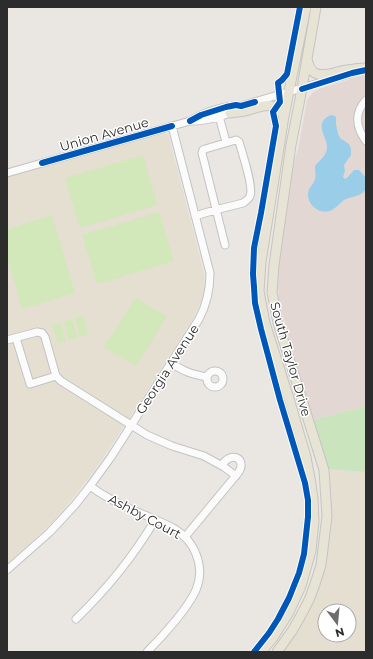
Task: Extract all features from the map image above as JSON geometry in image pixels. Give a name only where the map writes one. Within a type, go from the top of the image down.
[{"type":"main road","name":"South Taylor Drive","points":[[261,652],[272,639],[289,612],[301,586],[311,550],[314,521],[312,491],[306,457],[265,323],[259,290],[261,262],[284,116],[306,7]]},
{"type":"main road","name":"South Taylor Drive","points":[[277,652],[292,631],[311,594],[321,565],[327,516],[324,470],[278,322],[272,292],[274,265],[291,145],[316,7]]},
{"type":"main road","points":[[307,57],[310,68],[318,74],[366,69]]},
{"type":"main road","points":[[230,112],[270,106],[278,109],[284,116]]},
{"type":"street","name":"Union Avenue","points":[[190,121],[200,115],[229,106],[241,106],[366,69]]},
{"type":"street","points":[[366,100],[360,109],[358,121],[360,131],[366,141]]},
{"type":"street","name":"Union Avenue","points":[[7,173],[190,121],[207,120],[237,110],[241,106]]},
{"type":"street","points":[[219,116],[226,142]]},
{"type":"street","name":"Georgia Avenue","points":[[7,570],[50,532],[90,486],[111,457],[199,319],[207,302],[210,273],[172,126]]},
{"type":"street","points":[[195,216],[216,210],[243,203],[250,196],[252,189],[239,142],[236,140],[202,150],[202,153],[216,210],[225,245]]},
{"type":"street","points":[[7,340],[37,332],[42,334],[45,337],[56,376],[63,382],[147,435],[159,441],[200,454],[214,461],[236,476]]},
{"type":"street","points":[[16,338],[30,384],[56,376]]},
{"type":"street","points":[[171,363],[184,371],[207,377]]},
{"type":"street","points":[[186,537],[236,476],[242,466],[238,459],[233,457],[224,461],[222,466]]},
{"type":"street","name":"Ashby Court","points":[[90,486],[118,503],[173,528],[186,537],[194,548],[199,563],[198,587],[192,600],[185,609],[147,652]]},
{"type":"street","points":[[76,619],[125,566],[156,520]]},
{"type":"shaded area","points":[[366,74],[366,406],[313,420],[283,316],[279,299],[277,279],[278,261],[292,168],[298,149],[307,100],[313,92]]},
{"type":"shaded area","points":[[158,132],[164,133],[169,137],[204,273],[205,289],[203,297],[194,317],[94,471],[53,522],[7,564],[7,177]]},
{"type":"shaded area","points":[[326,469],[366,472],[366,652],[282,652],[295,636],[311,604],[325,563],[331,513]]},
{"type":"green space","points":[[143,155],[157,205],[80,228],[65,178]]},
{"type":"green space","points":[[159,212],[174,261],[97,284],[82,235]]},
{"type":"green space","points":[[52,215],[75,293],[22,309],[7,258],[7,229]]},
{"type":"green space","points":[[135,298],[167,316],[136,366],[104,348]]},
{"type":"green space","points":[[83,316],[89,334],[80,337],[75,318]]},
{"type":"green space","points":[[72,319],[78,338],[69,340],[64,322]]},
{"type":"green space","points":[[61,323],[66,341],[58,344],[52,325]]},
{"type":"green space","points":[[366,406],[366,472],[326,469],[313,420]]},
{"type":"water","points":[[331,115],[335,116],[336,118],[340,138],[349,144],[351,149],[351,155],[344,165],[345,171],[343,177],[345,179],[354,170],[359,170],[366,178],[366,189],[359,195],[344,200],[332,210],[324,211],[318,210],[311,204],[308,198],[308,192],[315,179],[315,166],[324,156],[327,148],[322,130],[322,122],[325,118]]},
{"type":"cycle path","points":[[254,652],[269,633],[289,598],[299,573],[304,554],[308,517],[308,500],[305,483],[280,400],[261,329],[255,303],[253,274],[254,248],[276,126],[273,112],[280,102],[278,83],[287,74],[300,7]]},
{"type":"cycle path","points":[[302,89],[366,70]]},
{"type":"cycle path","points":[[190,121],[201,115],[226,107],[236,105],[241,106],[255,102]]},
{"type":"cycle path","points":[[42,163],[172,126]]}]
